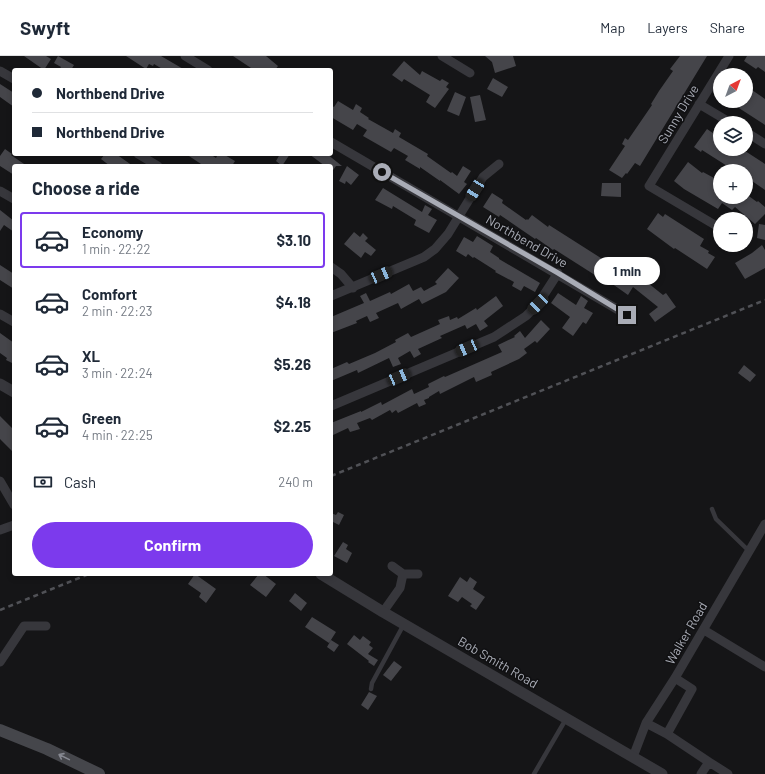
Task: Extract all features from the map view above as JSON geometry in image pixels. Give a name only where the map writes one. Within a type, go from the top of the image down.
[{"type":"main road","points":[[0,730],[47,749],[99,774]]},
{"type":"street","points":[[185,56],[205,68]]},
{"type":"street","points":[[442,56],[470,73]]},
{"type":"street","name":"Sunny Drive","points":[[713,224],[649,186],[729,56]]},
{"type":"street","points":[[0,71],[12,78]]},
{"type":"street","points":[[699,104],[719,116]]},
{"type":"street","points":[[753,136],[765,144]]},
{"type":"street","name":"Northbend Drive","points":[[333,143],[458,217],[558,273],[627,315]]},
{"type":"street","points":[[141,156],[155,164]]},
{"type":"street","points":[[333,295],[424,257],[435,249],[448,234],[483,177],[499,164]]},
{"type":"street","points":[[0,191],[12,198]]},
{"type":"street","points":[[333,268],[341,274],[352,288]]},
{"type":"street","points":[[333,405],[494,337],[526,316],[538,304],[558,273]]},
{"type":"street","points":[[0,314],[12,321]]},
{"type":"street","points":[[0,384],[12,391]]},
{"type":"street","points":[[0,481],[12,502]]},
{"type":"street","name":"Walker Road","points":[[633,757],[646,723],[704,630],[765,524]]},
{"type":"street","points":[[0,530],[12,525]]},
{"type":"street","points":[[392,566],[403,574],[418,574]]},
{"type":"street","points":[[383,612],[400,588],[403,574]]},
{"type":"street","name":"Bob Smith Road","points":[[324,576],[383,612],[662,774]]},
{"type":"street","points":[[0,662],[24,626],[46,626]]},
{"type":"street","points":[[704,630],[765,667]]},
{"type":"street","points":[[667,734],[692,689],[675,678]]},
{"type":"street","points":[[646,723],[667,734],[728,774]]},
{"type":"street","points":[[701,774],[709,762]]},
{"type":"lane","points":[[712,509],[716,518],[749,551]]},
{"type":"lane","points":[[371,690],[372,682],[404,624]]},
{"type":"lane","points":[[534,774],[567,718]]},
{"type":"building","points":[[24,56],[46,56],[51,59],[45,68],[41,68]]},
{"type":"building","points":[[58,56],[74,65],[72,68],[60,68],[54,63]]},
{"type":"building","points":[[126,56],[161,56],[182,68],[161,68],[154,64],[153,66],[149,64],[147,68]]},
{"type":"building","points":[[233,56],[266,56],[278,66],[276,68],[251,68]]},
{"type":"building","points":[[485,56],[513,56],[516,66],[495,73],[492,62]]},
{"type":"building","points":[[680,56],[707,56],[640,166],[635,163],[622,178],[609,170],[625,146],[622,144],[625,138],[628,140],[652,105],[651,104],[659,91],[673,71],[670,69]]},
{"type":"building","points":[[747,56],[765,56],[765,72],[758,67],[756,69],[744,61]]},
{"type":"building","points":[[404,61],[420,75],[422,71],[440,81],[442,79],[449,83],[446,87],[449,89],[435,108],[426,102],[430,95],[404,79],[402,82],[392,75]]},
{"type":"building","points":[[493,78],[508,87],[502,97],[487,89]]},
{"type":"building","points":[[0,84],[12,92],[12,106],[0,97]]},
{"type":"building","points":[[753,91],[765,99],[765,125],[739,108],[753,108]]},
{"type":"building","points":[[455,92],[466,97],[459,116],[447,111]]},
{"type":"building","points":[[480,95],[486,120],[475,122],[470,97]]},
{"type":"building","points":[[338,101],[353,110],[356,104],[362,108],[360,112],[369,118],[368,119],[393,133],[395,129],[401,133],[399,137],[428,154],[427,156],[451,173],[452,172],[457,176],[463,166],[471,171],[464,182],[467,184],[459,194],[420,167],[420,169],[405,160],[408,156],[394,148],[391,152],[363,136],[367,130],[357,124],[353,130],[333,118],[333,106]]},
{"type":"building","points":[[707,129],[713,133],[713,156],[753,156],[765,164],[765,190],[753,182],[753,164],[724,164],[702,150],[701,152],[694,147]]},
{"type":"building","points":[[5,149],[24,164],[12,164],[12,174],[0,166],[0,156]]},
{"type":"building","points":[[103,156],[119,156],[130,164],[107,164],[101,159]]},
{"type":"building","points":[[189,156],[213,156],[216,158],[217,156],[226,156],[235,161],[233,164],[201,164]]},
{"type":"building","points":[[279,156],[289,156],[283,164],[280,164],[276,161]]},
{"type":"building","points":[[312,156],[330,156],[342,166],[336,166],[333,170],[333,164],[322,164]]},
{"type":"building","points":[[688,162],[702,173],[703,172],[713,177],[713,204],[721,204],[718,209],[684,189],[674,181]]},
{"type":"building","points":[[347,166],[359,175],[351,185],[346,181],[345,184],[339,181]]},
{"type":"building","points":[[602,183],[621,183],[621,197],[601,196]]},
{"type":"building","points":[[383,188],[422,212],[425,205],[432,209],[428,215],[437,220],[429,233],[414,225],[416,220],[393,206],[392,209],[375,200]]},
{"type":"building","points":[[492,193],[503,200],[502,203],[526,220],[528,220],[532,215],[548,227],[549,225],[604,260],[612,266],[611,268],[625,278],[628,274],[640,283],[643,279],[663,295],[666,293],[676,307],[655,322],[649,314],[658,307],[633,287],[628,295],[611,283],[609,284],[536,238],[535,239],[500,215],[499,217],[483,207]]},
{"type":"building","points":[[753,199],[765,207],[765,214],[755,224],[753,222],[753,212],[741,212],[735,207],[732,210],[723,204],[753,204]]},
{"type":"building","points":[[0,210],[12,219],[12,231],[4,225],[0,231]]},
{"type":"building","points":[[658,213],[663,217],[665,214],[704,239],[700,246],[709,251],[708,253],[715,257],[707,269],[675,248],[674,249],[647,229]]},
{"type":"building","points":[[759,224],[765,225],[765,240],[757,238]]},
{"type":"building","points":[[354,232],[360,237],[363,233],[368,238],[365,241],[376,250],[371,256],[365,252],[361,258],[344,244]]},
{"type":"building","points":[[477,236],[493,246],[490,252],[499,259],[540,283],[535,292],[524,286],[521,291],[512,286],[514,282],[495,272],[496,271],[474,257],[473,258],[468,254],[466,257],[456,251],[464,237],[473,242]]},
{"type":"building","points":[[762,245],[765,250],[765,268],[745,279],[735,263]]},
{"type":"building","points":[[0,265],[12,273],[12,288],[0,280]]},
{"type":"building","points":[[448,268],[459,278],[446,292],[422,304],[419,299],[401,309],[398,303],[376,313],[379,318],[370,322],[367,316],[356,321],[357,323],[333,332],[333,316],[364,303],[360,296],[366,293],[370,301],[390,292],[391,294],[409,284],[413,291],[421,287],[424,291],[437,284],[435,282]]},
{"type":"building","points":[[558,293],[576,305],[581,296],[588,301],[584,308],[593,313],[586,324],[583,322],[573,336],[562,328],[570,317],[551,303]]},
{"type":"building","points":[[496,296],[503,306],[484,321],[488,326],[480,331],[476,324],[467,329],[465,325],[440,336],[442,338],[418,349],[421,354],[414,358],[410,351],[398,358],[401,364],[393,367],[389,358],[358,373],[357,370],[333,380],[333,368],[347,362],[349,364],[375,353],[396,342],[395,340],[408,333],[411,337],[440,324],[438,320],[449,316],[450,320],[457,317],[458,319],[476,308],[477,310]]},
{"type":"building","points":[[541,320],[550,329],[537,343],[535,341],[524,349],[527,353],[519,359],[491,372],[492,375],[476,382],[474,377],[440,394],[439,391],[424,400],[426,404],[419,407],[417,403],[398,413],[396,410],[392,413],[390,410],[372,420],[370,418],[357,423],[360,429],[350,432],[348,428],[333,435],[333,422],[361,412],[381,402],[382,405],[412,389],[414,394],[429,387],[428,384],[444,376],[445,377],[502,352],[498,345],[515,337],[514,336],[520,331],[525,338]]},
{"type":"building","points":[[0,333],[12,342],[12,363],[6,360],[7,358],[0,353]]},
{"type":"building","points":[[744,365],[756,375],[750,382],[738,373]]},
{"type":"building","points":[[0,416],[12,428],[12,451],[0,439]]},
{"type":"building","points":[[338,512],[344,515],[339,525],[333,522],[333,514],[336,515]]},
{"type":"building","points":[[343,542],[348,545],[346,549],[352,553],[347,563],[334,556]]},
{"type":"building","points":[[194,576],[198,576],[216,589],[206,603],[199,597],[201,593],[188,584]]},
{"type":"building","points":[[257,576],[266,576],[276,584],[266,597],[250,585]]},
{"type":"building","points":[[460,577],[467,582],[470,577],[477,582],[473,589],[485,597],[476,610],[470,606],[472,604],[462,597],[458,602],[448,596]]},
{"type":"building","points":[[295,593],[307,603],[301,611],[289,601]]},
{"type":"building","points":[[312,617],[336,632],[329,643],[305,627]]},
{"type":"building","points":[[354,635],[360,640],[363,636],[371,642],[369,645],[373,648],[368,654],[378,660],[374,666],[347,644]]},
{"type":"building","points":[[331,640],[339,645],[334,652],[327,647]]},
{"type":"building","points":[[394,661],[402,667],[391,681],[383,675]]},
{"type":"building","points":[[369,692],[377,696],[368,710],[361,705]]},
{"type":"railway","points":[[333,475],[765,300]]},
{"type":"railway","points":[[0,610],[84,576]]},
{"type":"route","points":[[382,172],[458,217],[558,273],[627,315]]}]
